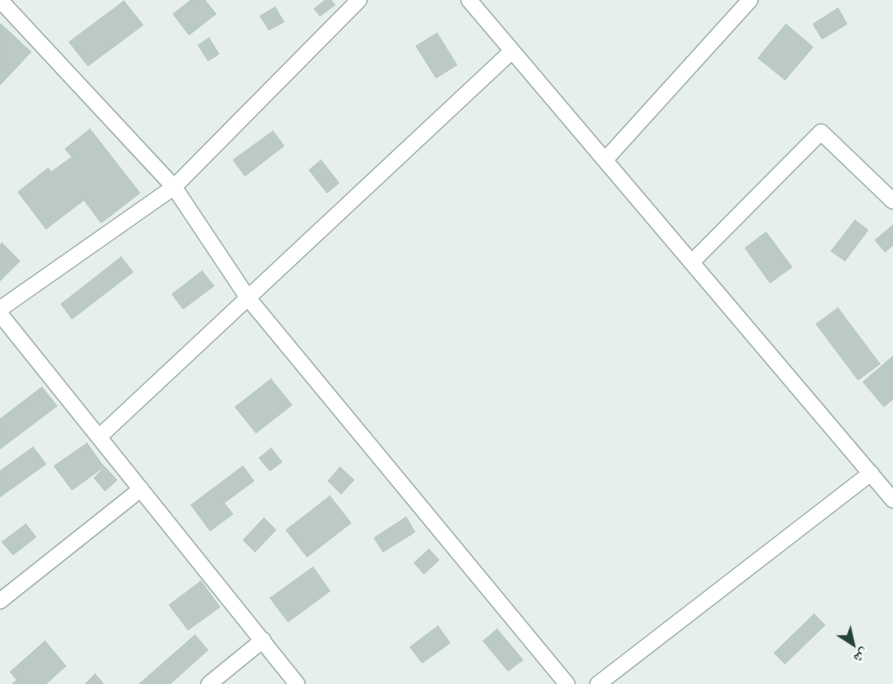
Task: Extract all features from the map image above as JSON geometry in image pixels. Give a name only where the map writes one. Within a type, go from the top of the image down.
[{"type":"street","points":[[0,0],[174,187],[248,298],[567,684]]},
{"type":"street","points":[[0,309],[174,187],[359,0]]},
{"type":"street","points":[[468,0],[893,500]]},
{"type":"street","points":[[604,160],[750,0]]},
{"type":"street","points":[[99,437],[512,51]]},
{"type":"street","points":[[692,262],[821,132],[893,201]]},
{"type":"street","points":[[0,314],[297,684]]},
{"type":"street","points":[[598,684],[871,473]]},
{"type":"street","points":[[0,601],[141,489]]},
{"type":"street","points":[[209,684],[263,640]]},
{"type":"building","points":[[191,0],[205,0],[216,14],[189,35],[173,14]]},
{"type":"building","points":[[325,0],[331,0],[335,5],[320,16],[314,9]]},
{"type":"building","points":[[124,1],[143,25],[88,66],[69,42]]},
{"type":"building","points":[[275,7],[284,22],[269,30],[260,16]]},
{"type":"building","points":[[838,8],[847,24],[822,39],[813,24]]},
{"type":"building","points":[[786,24],[813,47],[785,80],[758,58]]},
{"type":"building","points":[[0,25],[31,52],[0,85]]},
{"type":"building","points":[[437,33],[457,65],[436,78],[416,46]]},
{"type":"building","points":[[209,38],[219,54],[208,61],[198,45]]},
{"type":"building","points":[[90,129],[140,193],[101,223],[84,200],[46,229],[18,192],[48,168],[51,172],[72,157],[65,149]]},
{"type":"building","points":[[273,131],[284,146],[245,176],[233,160]]},
{"type":"building","points":[[321,160],[339,183],[327,193],[309,170]]},
{"type":"building","points":[[855,220],[868,230],[845,261],[831,251]]},
{"type":"building","points":[[893,225],[893,245],[885,252],[875,240]]},
{"type":"building","points":[[766,232],[792,267],[770,283],[745,248]]},
{"type":"building","points":[[2,243],[20,261],[0,281],[0,245]]},
{"type":"building","points":[[121,257],[133,272],[72,319],[61,304]]},
{"type":"building","points":[[202,271],[214,286],[183,309],[172,294]]},
{"type":"building","points":[[838,308],[880,364],[858,380],[816,324]]},
{"type":"building","points":[[893,356],[893,399],[884,407],[863,382]]},
{"type":"building","points":[[271,379],[292,405],[256,433],[235,407]]},
{"type":"building","points":[[42,387],[57,406],[0,449],[0,419]]},
{"type":"building","points":[[87,443],[104,467],[72,490],[54,466]]},
{"type":"building","points":[[33,447],[46,464],[0,497],[0,471]]},
{"type":"building","points":[[271,448],[282,462],[270,471],[259,458]]},
{"type":"building","points":[[243,466],[254,481],[224,503],[233,514],[210,531],[191,505]]},
{"type":"building","points":[[105,467],[117,480],[105,491],[94,478]]},
{"type":"building","points":[[340,467],[354,480],[341,494],[328,481]]},
{"type":"building","points":[[330,496],[351,523],[307,557],[286,530]]},
{"type":"building","points":[[406,517],[415,532],[383,552],[374,538]]},
{"type":"building","points":[[264,518],[276,530],[255,552],[243,540]]},
{"type":"building","points":[[26,524],[36,537],[13,555],[2,542]]},
{"type":"building","points":[[429,549],[439,560],[424,574],[414,563]]},
{"type":"building","points":[[313,567],[330,591],[288,622],[270,598]]},
{"type":"building","points":[[201,581],[220,607],[188,630],[169,605]]},
{"type":"building","points":[[814,614],[825,625],[785,664],[774,653]]},
{"type":"building","points":[[438,626],[450,643],[422,663],[410,647]]},
{"type":"building","points":[[497,629],[523,660],[508,671],[483,641]]},
{"type":"building","points":[[195,635],[208,650],[170,684],[139,684]]},
{"type":"building","points":[[45,641],[66,666],[46,684],[12,684],[17,680],[10,672]]},
{"type":"building","points":[[95,674],[102,684],[85,684]]}]
